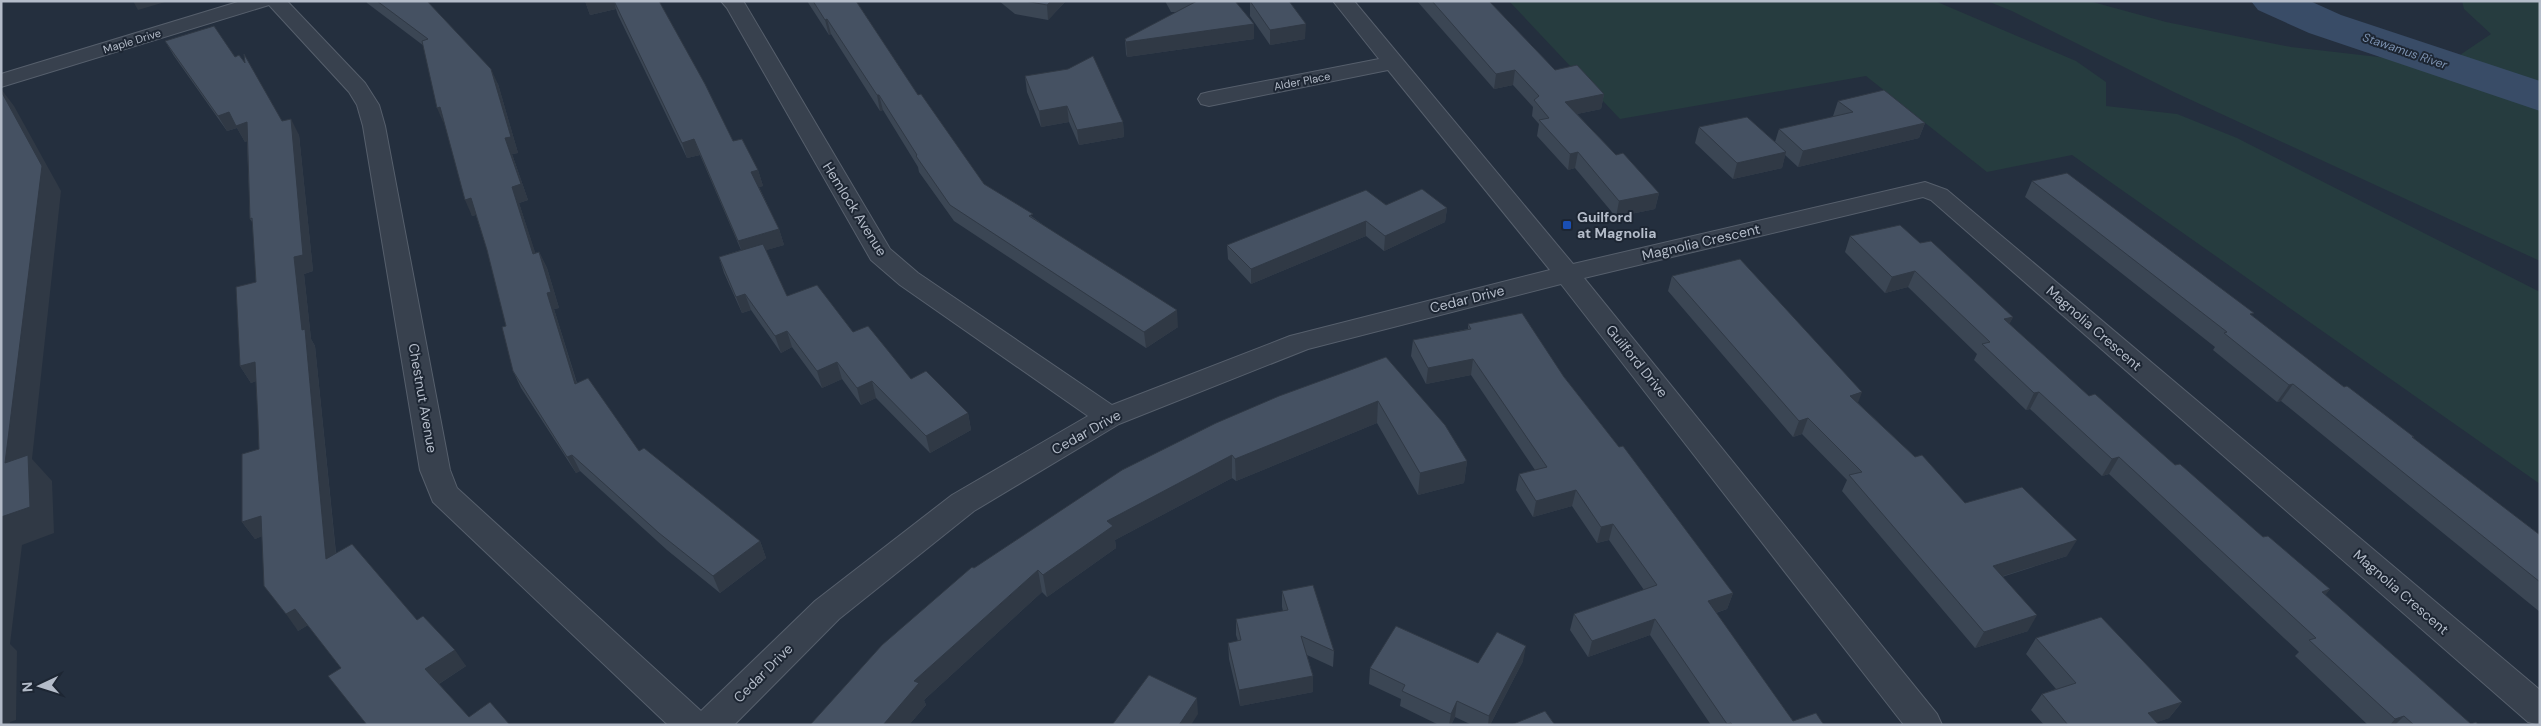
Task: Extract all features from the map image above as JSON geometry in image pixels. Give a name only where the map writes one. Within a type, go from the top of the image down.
[{"type":"street","name":"Maple Drive","points":[[1,81],[263,1]]},
{"type":"street","name":"Chestnut Avenue","points":[[276,1],[357,88],[368,105],[374,126],[435,470],[444,494],[692,725]]},
{"type":"street","name":"Hemlock Avenue","points":[[731,1],[735,4],[880,254],[909,278],[1109,417]]},
{"type":"street","name":"Guilford Drive","points":[[1343,1],[1567,274],[1925,725]]},
{"type":"street","name":"Alder Place","points":[[1209,99],[1394,62]]},
{"type":"street","name":"Magnolia Crescent","points":[[1567,274],[1925,189],[1939,195],[2540,711]]},
{"type":"street","name":"Cedar Drive","points":[[711,725],[828,610],[963,502],[1109,417],[1300,342],[1567,274]]},
{"type":"green space","points":[[1509,1],[1935,1],[2076,61],[2106,82],[2106,106],[2177,114],[2237,138],[2540,292],[2540,484],[2072,155],[1987,172],[1866,76],[1620,119]]},
{"type":"green space","points":[[1987,1],[2089,1],[2166,22],[2291,47],[2396,59],[2460,55],[2491,34],[2464,9],[2462,1],[2540,1],[2540,261],[2176,93],[2012,11]]},
{"type":"building","points":[[377,1],[427,1],[491,69],[511,137],[505,138],[521,184],[512,187],[533,254],[539,252],[551,292],[547,293],[575,384],[588,378],[639,451],[644,448],[760,541],[713,576],[659,533],[572,455],[567,457],[513,371],[502,327],[506,326],[487,250],[471,198],[465,200],[440,107],[437,108],[422,41],[428,39]]},
{"type":"building","points":[[614,1],[659,1],[705,84],[733,141],[742,139],[758,170],[751,172],[779,229],[738,241],[694,139],[682,143]]},
{"type":"building","points":[[813,1],[856,1],[918,95],[921,94],[984,184],[1033,214],[1029,216],[1177,310],[1144,332],[950,205],[916,156],[879,95],[877,95]]},
{"type":"building","points":[[1025,1],[1051,1],[1047,5]]},
{"type":"building","points":[[1197,1],[1235,1],[1254,24],[1126,42],[1125,39]]},
{"type":"building","points":[[1250,1],[1289,1],[1306,24],[1270,30]]},
{"type":"building","points":[[1432,1],[1489,1],[1555,70],[1577,65],[1604,94],[1565,102],[1616,155],[1623,153],[1659,193],[1619,201],[1578,152],[1570,154],[1539,120],[1549,118],[1534,100],[1539,96],[1515,70],[1496,74]]},
{"type":"building","points":[[214,26],[235,57],[239,55],[245,63],[244,54],[282,121],[291,119],[303,255],[294,257],[302,330],[305,329],[326,559],[352,544],[417,620],[423,616],[455,650],[425,669],[469,717],[490,702],[510,725],[367,725],[328,676],[341,668],[295,609],[286,614],[264,586],[261,516],[242,522],[242,454],[259,449],[255,362],[240,366],[236,287],[256,282],[252,218],[250,219],[247,122],[236,126],[229,112],[218,116],[165,41]]},
{"type":"building","points":[[1093,56],[1123,122],[1077,130],[1067,106],[1039,111],[1025,76],[1068,69]]},
{"type":"building","points":[[1884,90],[1925,123],[1803,151],[1779,129],[1853,112],[1838,101]]},
{"type":"building","points":[[1,91],[42,166],[5,463],[28,455],[30,507],[1,517]]},
{"type":"building","points":[[1747,117],[1786,152],[1737,163],[1699,127]]},
{"type":"building","points":[[2067,173],[2254,313],[2250,314],[2344,387],[2347,386],[2414,437],[2412,437],[2540,535],[2540,582],[2293,384],[2289,385],[2224,333],[2227,332],[2032,181]]},
{"type":"building","points":[[1422,189],[1447,208],[1385,236],[1366,221],[1251,269],[1227,245],[1366,190],[1386,205]]},
{"type":"building","points":[[1900,225],[1920,243],[1931,241],[2013,317],[2004,319],[2089,396],[2095,394],[2175,465],[2180,464],[2263,537],[2268,536],[2330,589],[2322,592],[2471,724],[2476,722],[2478,725],[2414,725],[2404,716],[2395,719],[2309,640],[2316,638],[2119,457],[2112,459],[2039,392],[2034,393],[1982,344],[1990,342],[1915,271],[1892,277],[1850,236]]},
{"type":"building","points":[[763,244],[787,296],[817,285],[853,332],[868,326],[911,379],[926,371],[968,413],[926,436],[872,381],[857,388],[837,362],[817,371],[787,331],[775,336],[745,294],[736,297],[719,257]]},
{"type":"building","points":[[1740,259],[1862,392],[1850,396],[1915,457],[1922,455],[1965,503],[2022,487],[2077,540],[1993,566],[2037,615],[1984,632],[1849,475],[1862,472],[1808,418],[1799,421],[1672,276]]},
{"type":"building","points":[[1522,313],[1564,377],[1619,447],[1623,446],[1733,593],[1708,601],[1793,721],[1816,713],[1824,725],[1727,724],[1655,619],[1592,641],[1574,614],[1657,585],[1613,524],[1601,527],[1576,490],[1536,501],[1519,474],[1547,467],[1473,359],[1428,368],[1413,340],[1471,329],[1468,324]]},
{"type":"building","points":[[1386,357],[1445,425],[1467,461],[1420,473],[1378,401],[1235,459],[1232,455],[1107,521],[1113,526],[1043,575],[1038,570],[914,681],[919,683],[883,725],[810,725],[882,645],[972,567],[974,568],[1122,470],[1216,423],[1279,396]]},
{"type":"building","points":[[1313,585],[1334,651],[1301,636],[1313,676],[1239,690],[1228,643],[1241,640],[1236,619],[1288,610],[1282,591]]},
{"type":"building","points":[[2101,617],[2182,702],[2148,713],[2159,725],[2068,725],[2042,694],[2076,683],[2036,638]]},
{"type":"building","points":[[1396,626],[1478,663],[1497,632],[1526,646],[1489,716],[1457,701],[1451,714],[1402,691],[1405,685],[1370,668]]},
{"type":"building","points":[[1149,675],[1197,698],[1179,725],[1112,725]]},
{"type":"building","points":[[1545,711],[1555,725],[1511,725]]},
{"type":"waterway","name":"Stawamus River","points":[[2273,1],[2325,24],[2540,97]]},
{"type":"place","name":"Guilford at Magnolia","points":[[1567,225]]}]
